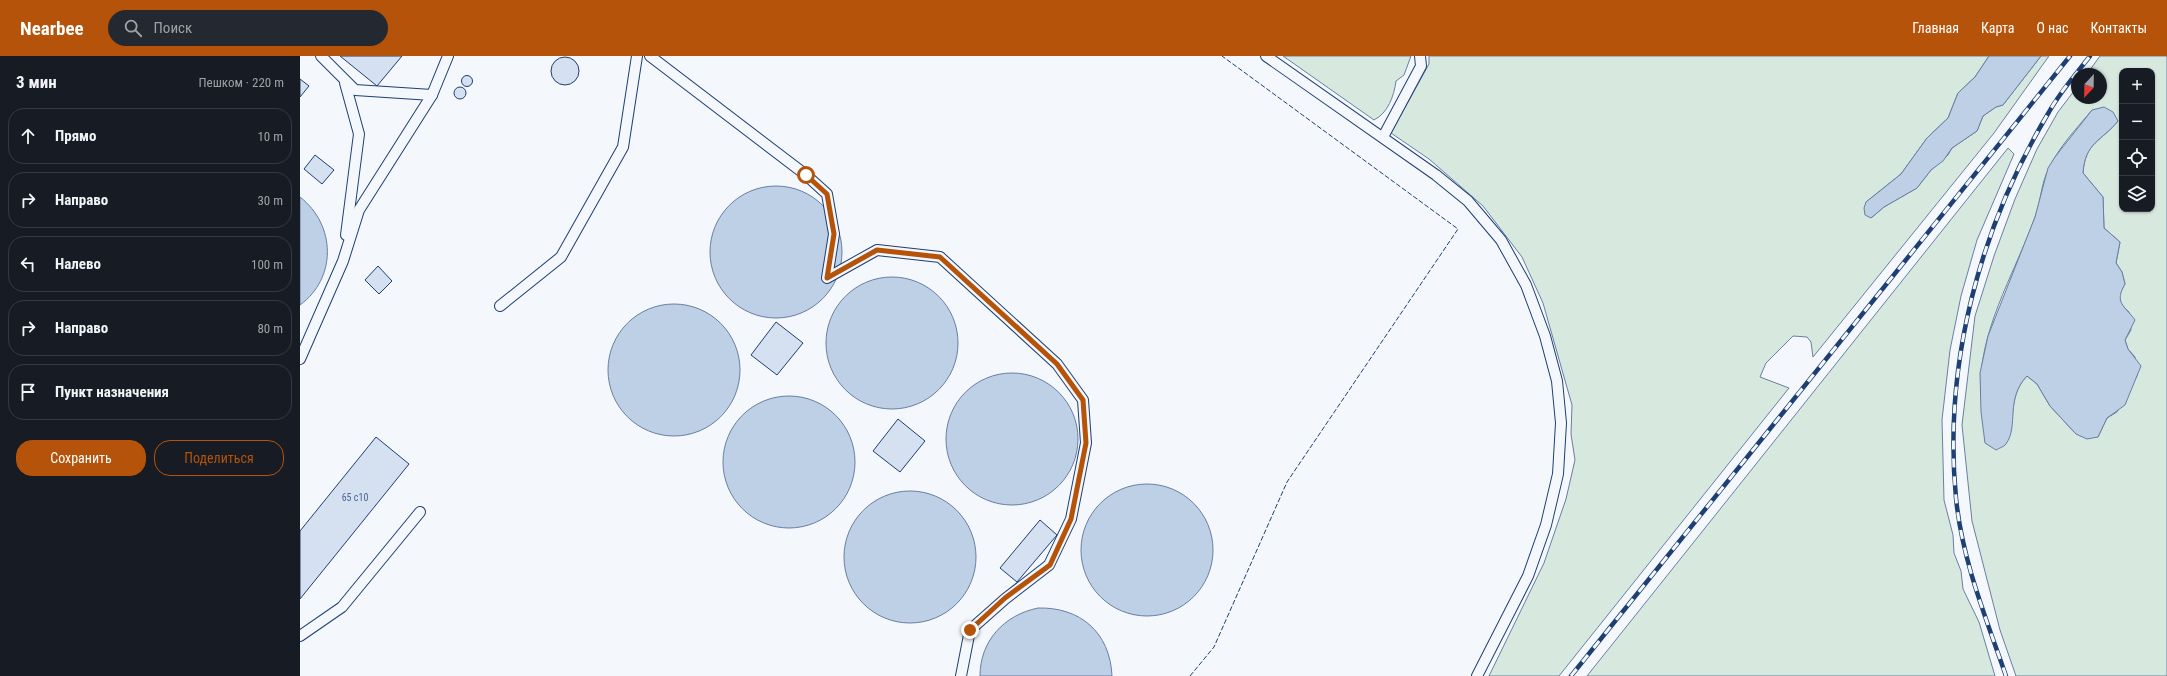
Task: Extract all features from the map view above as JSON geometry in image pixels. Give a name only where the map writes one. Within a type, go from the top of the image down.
[{"type":"lane","points":[[321,56],[355,90],[432,95]]},
{"type":"lane","points":[[300,360],[343,260],[359,210],[432,95],[448,56]]},
{"type":"lane","points":[[500,306],[561,257],[623,147],[637,56]]},
{"type":"lane","points":[[650,56],[806,175],[827,194],[834,234],[827,278],[877,250],[940,257],[1057,364],[1083,400],[1086,443],[1071,519],[1050,565],[1005,598],[970,630],[961,676]]},
{"type":"lane","points":[[1266,56],[1383,137],[1468,201],[1501,240],[1526,286],[1545,336],[1557,381],[1560,423],[1558,474],[1546,525],[1528,576],[1477,676]]},
{"type":"lane","points":[[1383,137],[1421,66],[1420,56]]},
{"type":"lane","points":[[343,260],[359,134],[345,83]]},
{"type":"lane","points":[[300,636],[342,607],[420,512]]},
{"type":"shaded area","points":[[1283,56],[1411,56],[1404,75],[1396,81],[1390,104],[1379,117],[1374,120]]},
{"type":"shaded area","points":[[1429,56],[1989,56],[1975,77],[1958,93],[1948,118],[1927,138],[1901,174],[1866,202],[1871,218],[1884,207],[1917,188],[1931,170],[1948,155],[1952,148],[1977,131],[1983,116],[1996,107],[2003,105],[2041,56],[2049,56],[1994,133],[1813,357],[1811,342],[1807,337],[1793,336],[1766,363],[1760,377],[1789,388],[1559,676],[1489,676],[1544,563],[1566,499],[1575,460],[1571,434],[1572,405],[1543,303],[1522,257],[1483,206],[1429,159],[1391,133],[1429,64]]},
{"type":"shaded area","points":[[2100,56],[2167,56],[2167,676],[2016,676],[2000,630],[1972,521],[1962,425],[1975,316],[1994,256],[2015,199],[2037,149],[2058,112],[2071,95],[2071,104],[2107,104],[2107,68],[2091,68]],"holes":[[[2092,110],[2118,121],[2090,148],[2084,163],[2083,173],[2103,197],[2104,228],[2120,242],[2116,263],[2122,272],[2125,284],[2119,294],[2121,304],[2129,312],[2131,330],[2125,340],[2128,349],[2135,357],[2137,376],[2117,412],[2107,418],[2098,437],[2076,434],[2050,406],[2037,384],[2027,376],[2018,389],[2012,415],[1981,398],[1981,374],[1984,351],[1990,328],[2035,217],[2046,174],[2053,160],[2063,145]]]},
{"type":"shaded area","points":[[2008,148],[2014,154],[1977,240],[1961,296],[1950,350],[1942,420],[1944,500],[1953,535],[1954,553],[1961,571],[1963,589],[1979,622],[1995,676],[1587,676]]},
{"type":"water","points":[[1989,56],[2041,56],[2003,105],[1996,107],[1983,116],[1977,131],[1952,148],[1943,161],[1931,170],[1917,188],[1884,207],[1871,218],[1865,215],[1864,208],[1866,202],[1901,174],[1927,138],[1948,118],[1958,93],[1975,77]]},
{"type":"water","points":[[2104,107],[2113,112],[2118,121],[2091,148],[2084,163],[2083,173],[2103,197],[2104,228],[2120,242],[2116,263],[2122,272],[2125,284],[2120,300],[2135,320],[2125,340],[2128,349],[2141,366],[2125,405],[2107,418],[2098,437],[2087,439],[2076,434],[2050,406],[2037,384],[2027,376],[2020,385],[2016,394],[2010,437],[2003,447],[1996,450],[1985,443],[1981,412],[1980,373],[1988,336],[2035,217],[2048,168],[2092,110]]},
{"type":"water","points":[[782,186],[801,191],[813,197],[823,205],[831,215],[837,227],[841,239],[841,265],[837,277],[831,289],[823,299],[813,307],[801,313],[789,317],[770,318],[751,313],[739,307],[729,299],[721,289],[715,277],[711,265],[710,246],[715,227],[721,215],[729,205],[739,197],[751,191],[763,187]]},
{"type":"water","points":[[300,197],[312,209],[320,222],[326,236],[327,251],[326,266],[321,281],[312,294],[300,305]]},
{"type":"water","points":[[898,277],[917,282],[929,288],[939,296],[947,306],[953,318],[957,330],[957,356],[953,368],[947,380],[939,390],[929,398],[917,404],[905,408],[886,409],[867,404],[855,398],[845,390],[837,380],[831,368],[827,356],[826,337],[831,318],[837,306],[845,296],[855,288],[867,282],[879,278]]},
{"type":"water","points":[[680,304],[699,309],[711,315],[721,323],[729,333],[735,345],[739,357],[739,383],[735,395],[729,407],[721,417],[711,425],[699,431],[687,435],[668,436],[649,431],[637,425],[627,417],[619,407],[613,395],[609,383],[608,364],[613,345],[619,333],[627,323],[637,315],[649,309],[661,305]]},
{"type":"water","points":[[1018,373],[1037,378],[1049,384],[1059,392],[1067,402],[1073,414],[1077,426],[1077,452],[1073,464],[1067,476],[1059,486],[1049,494],[1037,500],[1025,504],[1006,505],[987,500],[975,494],[965,486],[957,476],[951,464],[947,452],[946,433],[951,414],[957,402],[965,392],[975,384],[987,378],[999,374]]},
{"type":"water","points":[[795,396],[814,401],[826,407],[836,415],[844,425],[850,437],[854,449],[854,475],[850,487],[844,499],[836,509],[826,517],[814,523],[802,527],[783,528],[764,523],[752,517],[742,509],[734,499],[728,487],[724,475],[723,456],[728,437],[734,425],[742,415],[752,407],[764,401],[776,397]]},
{"type":"water","points":[[1153,484],[1172,489],[1184,495],[1194,503],[1202,513],[1208,525],[1212,537],[1212,563],[1208,575],[1202,587],[1194,597],[1184,605],[1172,611],[1160,615],[1141,616],[1122,611],[1110,605],[1100,597],[1092,587],[1086,575],[1082,563],[1081,544],[1086,525],[1092,513],[1100,503],[1110,495],[1122,489],[1134,485]]},
{"type":"water","points":[[916,491],[935,496],[947,502],[957,510],[965,520],[971,532],[975,544],[975,570],[971,582],[965,594],[957,604],[947,612],[935,618],[923,622],[904,623],[885,618],[873,612],[863,604],[855,594],[849,582],[845,570],[844,551],[849,532],[855,520],[863,510],[873,502],[885,496],[897,492]]},
{"type":"water","points":[[1038,608],[1067,612],[1079,617],[1090,625],[1099,635],[1106,647],[1110,660],[1112,676],[980,676],[984,652],[989,641],[996,632],[1005,623],[1015,617],[1026,611]]},
{"type":"building","points":[[340,56],[402,56],[377,86]]},
{"type":"building","points":[[565,57],[571,58],[575,61],[578,65],[578,77],[575,81],[571,84],[565,85],[559,84],[555,81],[552,77],[551,71],[552,65],[555,61],[559,58]]},
{"type":"building","points":[[465,76],[469,76],[471,77],[471,85],[465,86],[462,83],[462,79]]},
{"type":"building","points":[[300,79],[309,86],[300,97]]},
{"type":"building","points":[[458,87],[462,87],[466,93],[462,99],[458,99],[454,95],[454,91]]},
{"type":"building","points":[[315,155],[334,170],[322,184],[304,169]]},
{"type":"building","points":[[378,266],[392,281],[379,294],[365,280]]},
{"type":"building","points":[[776,322],[803,343],[777,375],[751,355]]},
{"type":"building","points":[[898,419],[925,441],[900,472],[873,451]]},
{"type":"building","points":[[376,437],[409,464],[300,599],[300,531]]},
{"type":"building","points":[[1040,520],[1057,535],[1017,582],[1000,568]]},
{"type":"railway","points":[[1571,676],[2070,56]]},
{"type":"railway","points":[[2006,676],[1969,566],[1959,521],[1953,448],[1955,397],[1962,347],[1972,298],[1986,249],[2004,202],[2025,156],[2053,105],[2068,83],[2090,56]]},
{"type":"fence","points":[[1190,676],[1214,647],[1287,482],[1458,229],[1222,56]]},
{"type":"route","points":[[806,175],[827,194],[834,234],[827,278],[877,250],[940,257],[1057,364],[1083,400],[1086,443],[1071,519],[1050,565],[1005,598],[970,630]]}]
